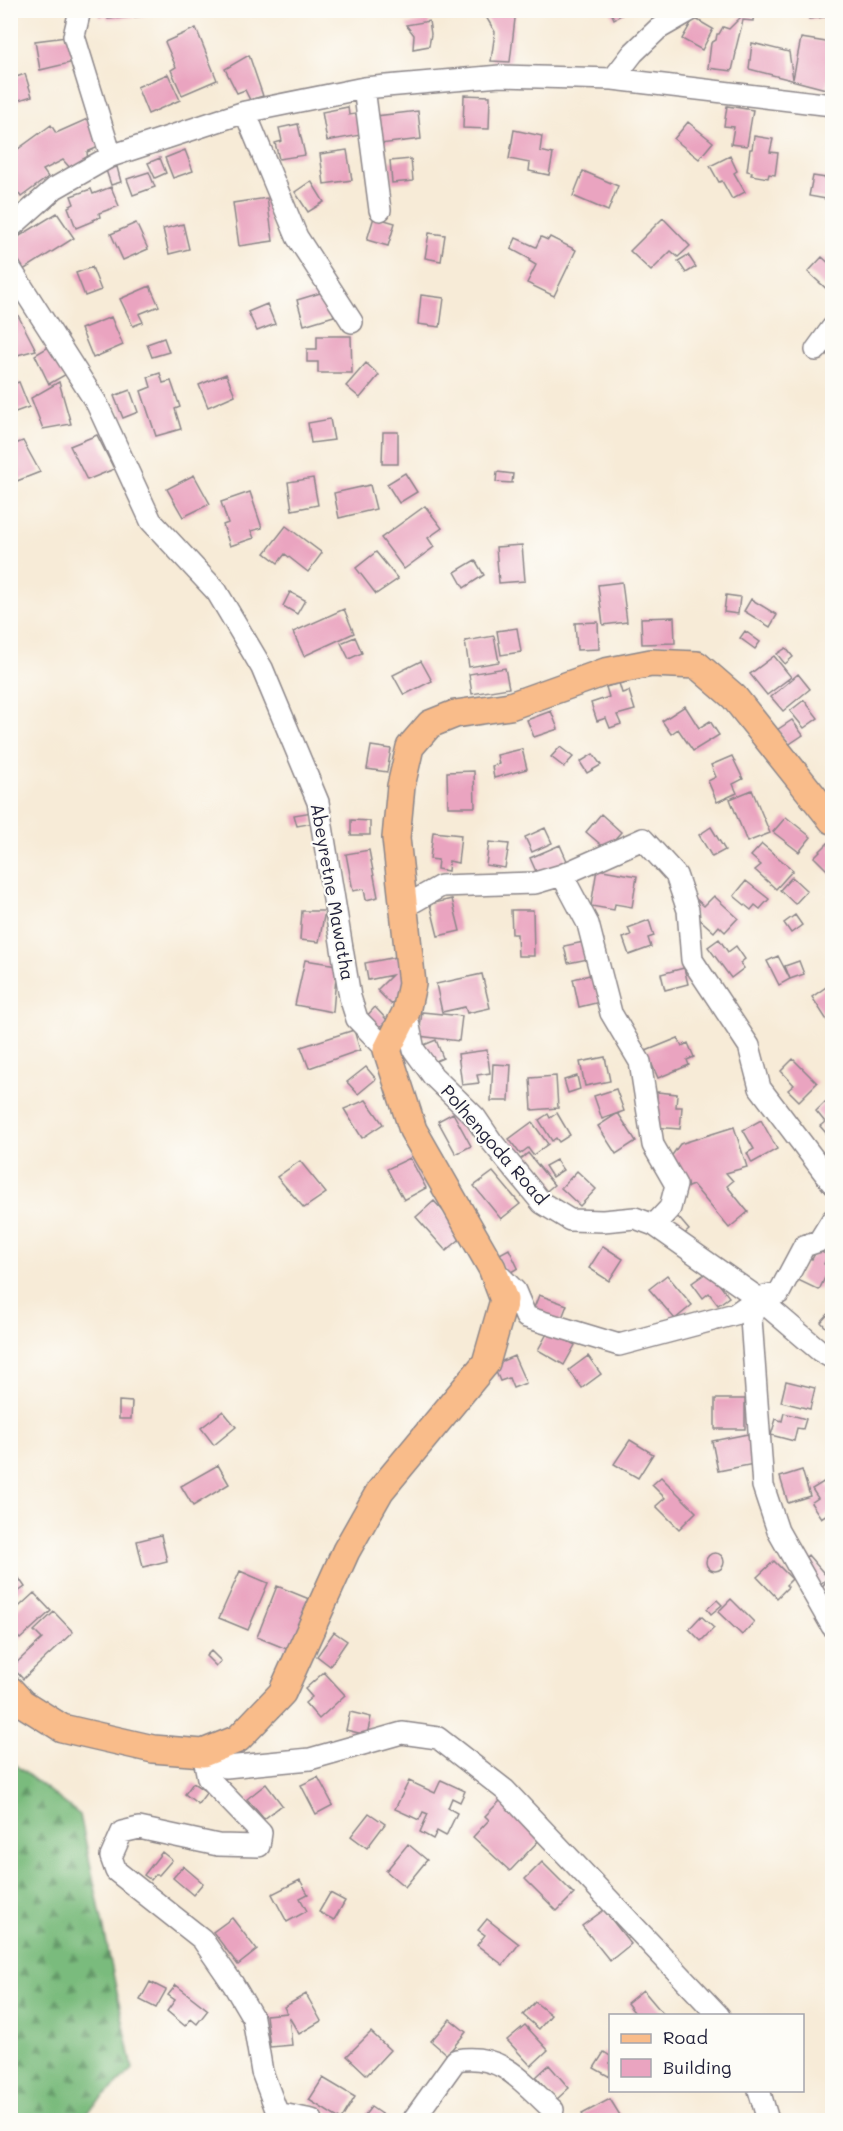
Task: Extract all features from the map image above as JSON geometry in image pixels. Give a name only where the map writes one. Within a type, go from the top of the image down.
[{"type":"main road","points":[[10,1690],[22,1703],[62,1728],[153,1749],[203,1753],[238,1739],[282,1693],[346,1551],[380,1491],[486,1363],[504,1300],[492,1268],[413,1130],[387,1050],[406,1011],[412,984],[396,838],[400,786],[410,747],[430,724],[455,714],[510,706],[605,672],[651,663],[697,665],[734,697],[832,820]]},
{"type":"street","points":[[80,10],[74,36],[111,156]]},
{"type":"street","points":[[613,79],[633,52],[658,29],[691,10]]},
{"type":"street","points":[[10,228],[55,188],[111,156],[245,112],[364,88],[500,76],[613,79],[832,105]]},
{"type":"street","points":[[364,88],[380,210]]},
{"type":"street","points":[[245,112],[297,237],[352,322]]},
{"type":"street","name":"Abeyretne Mawatha","points":[[10,268],[97,404],[151,521],[217,592],[262,668],[318,801],[350,997],[357,1019],[387,1050]]},
{"type":"street","points":[[816,350],[832,328]]},
{"type":"street","points":[[404,907],[441,886],[535,883],[562,875],[643,839],[676,875],[688,910],[692,960],[750,1046],[760,1088],[832,1183]]},
{"type":"street","points":[[562,875],[588,924],[611,1013],[640,1062],[653,1145],[676,1185],[670,1208],[654,1225]]},
{"type":"street","name":"Polhengoda Road","points":[[406,1011],[414,1050],[433,1076],[475,1117],[492,1142],[542,1203],[570,1220],[603,1221],[635,1218],[654,1225],[758,1298],[820,1351],[832,1358]]},
{"type":"street","points":[[492,1268],[514,1291],[526,1317],[619,1345],[735,1314],[758,1298],[779,1293],[804,1246],[819,1241],[832,1220]]},
{"type":"street","points":[[758,1298],[751,1319],[763,1486],[778,1531],[832,1626]]},
{"type":"street","points":[[203,1753],[226,1767],[310,1759],[402,1733],[438,1738],[505,1790],[717,2014]]},
{"type":"street","points":[[203,1753],[208,1778],[261,1833],[259,1846],[218,1845],[139,1828],[122,1832],[111,1857],[117,1871],[202,1939],[233,1984],[253,2018],[262,2072],[278,2117],[312,2121]]},
{"type":"street","points":[[413,2121],[456,2060],[471,2057],[495,2061],[510,2071],[553,2110]]},
{"type":"street","points":[[759,2092],[768,2121]]},
{"type":"green space","points":[[10,1761],[80,1815],[133,2069],[79,2120],[11,2120]]},
{"type":"building","points":[[99,10],[144,10],[144,16],[108,19],[106,15],[100,18],[97,12]]},
{"type":"building","points":[[482,10],[516,10],[510,62],[491,61],[495,32]]},
{"type":"building","points":[[610,10],[630,10],[614,19]]},
{"type":"building","points":[[796,10],[832,10],[832,16],[809,19],[805,14],[796,14]]},
{"type":"building","points":[[747,11],[754,12],[753,21],[743,20],[732,71],[708,68],[711,43],[716,40],[717,34],[723,27],[729,29]]},
{"type":"building","points":[[694,18],[713,29],[702,50],[682,39]]},
{"type":"building","points":[[429,21],[431,34],[429,46],[413,49],[414,35],[406,25]]},
{"type":"building","points":[[196,28],[217,80],[182,95],[171,70],[176,67],[165,42]]},
{"type":"building","points":[[74,36],[70,63],[40,70],[35,41]]},
{"type":"building","points":[[801,38],[832,43],[832,62],[826,89],[749,69],[752,43],[789,52],[793,79]]},
{"type":"building","points":[[249,55],[263,96],[250,100],[245,90],[237,93],[225,69]]},
{"type":"building","points":[[25,74],[32,96],[10,103],[10,79]]},
{"type":"building","points":[[168,74],[180,100],[148,114],[137,87]]},
{"type":"building","points":[[464,95],[490,96],[489,129],[463,128]]},
{"type":"building","points":[[727,106],[753,110],[747,146],[731,144],[734,127],[724,126]]},
{"type":"building","points":[[348,107],[349,115],[362,113],[366,134],[327,141],[322,112]]},
{"type":"building","points":[[418,111],[421,139],[380,144],[376,116]]},
{"type":"building","points":[[94,116],[103,145],[87,152],[88,161],[71,169],[63,160],[43,170],[48,177],[21,197],[10,181],[10,155],[51,125],[56,133]]},
{"type":"building","points":[[688,122],[713,142],[699,159],[674,139]]},
{"type":"building","points":[[298,124],[305,155],[279,159],[275,143],[282,141],[279,128]]},
{"type":"building","points":[[514,130],[542,136],[540,151],[553,154],[549,175],[529,171],[530,163],[509,159]]},
{"type":"building","points":[[754,136],[773,139],[770,152],[778,153],[775,175],[769,174],[768,178],[751,175],[752,172],[747,171]]},
{"type":"building","points":[[185,150],[193,171],[173,178],[165,158]]},
{"type":"building","points":[[347,150],[352,180],[324,184],[320,154]]},
{"type":"building","points":[[831,150],[832,169],[829,169]]},
{"type":"building","points":[[730,156],[737,171],[734,173],[745,192],[732,199],[710,166]]},
{"type":"building","points":[[160,158],[166,173],[155,178],[148,163]]},
{"type":"building","points":[[411,159],[413,181],[392,183],[390,161]]},
{"type":"building","points":[[117,167],[121,182],[111,185],[106,170]]},
{"type":"building","points":[[583,171],[618,186],[608,211],[573,196]]},
{"type":"building","points":[[149,172],[155,187],[133,195],[127,179]]},
{"type":"building","points":[[813,176],[832,179],[832,200],[809,196]]},
{"type":"building","points":[[311,181],[324,202],[308,212],[295,192]]},
{"type":"building","points":[[111,187],[119,206],[99,213],[100,217],[76,228],[68,207],[74,204],[71,196],[91,189],[93,194]]},
{"type":"building","points":[[267,198],[273,241],[239,246],[233,203]]},
{"type":"building","points":[[57,213],[74,238],[20,272],[10,257],[10,242]]},
{"type":"building","points":[[374,217],[395,223],[388,246],[367,240]]},
{"type":"building","points":[[663,218],[690,246],[678,257],[671,251],[651,271],[630,251]]},
{"type":"building","points":[[136,223],[148,249],[123,260],[111,234]]},
{"type":"building","points":[[183,224],[189,249],[169,254],[163,229]]},
{"type":"building","points":[[429,233],[445,235],[441,261],[425,258]]},
{"type":"building","points":[[541,237],[548,240],[550,237],[576,250],[554,296],[527,283],[536,265],[529,261],[530,259],[511,249],[516,238],[536,247]]},
{"type":"building","points":[[688,255],[696,267],[686,273],[678,261]]},
{"type":"building","points":[[822,257],[832,266],[831,293],[808,272]]},
{"type":"building","points":[[92,267],[101,290],[85,296],[76,273]]},
{"type":"building","points":[[150,286],[159,306],[139,314],[143,322],[133,326],[120,299]]},
{"type":"building","points":[[327,291],[334,316],[304,325],[297,300]]},
{"type":"building","points":[[421,295],[444,298],[440,327],[418,324]]},
{"type":"building","points":[[10,300],[36,350],[10,357]]},
{"type":"building","points":[[267,304],[275,324],[257,331],[248,312]]},
{"type":"building","points":[[111,317],[123,345],[93,358],[81,329]]},
{"type":"building","points":[[317,336],[351,336],[352,373],[318,373],[318,362],[307,362],[307,349],[317,349]]},
{"type":"building","points":[[164,338],[169,352],[152,357],[147,344]]},
{"type":"building","points":[[57,342],[70,372],[49,384],[35,355]]},
{"type":"building","points":[[366,363],[379,375],[360,398],[346,386]]},
{"type":"building","points":[[160,373],[163,383],[171,381],[180,407],[175,409],[181,429],[156,436],[141,391],[151,387],[148,377]]},
{"type":"building","points":[[226,374],[235,395],[208,407],[199,385]]},
{"type":"building","points":[[19,382],[29,407],[10,414],[10,385]]},
{"type":"building","points":[[59,382],[71,424],[43,429],[31,398]]},
{"type":"building","points":[[130,390],[138,412],[123,418],[114,396]]},
{"type":"building","points":[[330,419],[334,440],[311,443],[308,423]]},
{"type":"building","points":[[383,432],[398,432],[398,464],[382,464]]},
{"type":"building","points":[[97,435],[114,469],[87,480],[70,446]]},
{"type":"building","points":[[23,441],[40,472],[17,481],[10,468],[10,446]]},
{"type":"building","points":[[497,472],[513,474],[512,483],[496,482]]},
{"type":"building","points":[[405,473],[417,492],[399,503],[387,484]]},
{"type":"building","points":[[194,475],[210,504],[183,517],[167,489]]},
{"type":"building","points":[[313,478],[318,505],[292,510],[288,482]]},
{"type":"building","points":[[370,485],[376,509],[339,518],[334,493]]},
{"type":"building","points":[[250,492],[262,528],[251,531],[254,538],[230,546],[223,525],[228,523],[221,502]]},
{"type":"building","points":[[425,506],[442,528],[428,538],[434,547],[404,569],[381,538]]},
{"type":"building","points":[[286,526],[322,553],[308,572],[285,554],[278,563],[265,553]]},
{"type":"building","points":[[522,545],[525,581],[499,583],[496,547]]},
{"type":"building","points":[[376,552],[398,579],[376,594],[356,568]]},
{"type":"building","points":[[475,560],[484,575],[464,588],[455,572]]},
{"type":"building","points":[[622,582],[627,622],[603,625],[598,585]]},
{"type":"building","points":[[290,592],[305,600],[297,614],[283,606]]},
{"type":"building","points":[[726,595],[740,597],[738,614],[724,612]]},
{"type":"building","points":[[751,599],[777,615],[770,627],[744,611]]},
{"type":"building","points":[[344,609],[354,633],[304,656],[293,632]]},
{"type":"building","points":[[674,617],[675,643],[642,644],[641,618]]},
{"type":"building","points":[[598,622],[599,649],[577,650],[575,623]]},
{"type":"building","points":[[517,628],[521,652],[501,655],[497,631]]},
{"type":"building","points":[[745,631],[760,642],[755,649],[740,638]]},
{"type":"building","points":[[494,636],[499,662],[469,667],[465,641]]},
{"type":"building","points":[[355,637],[362,653],[349,659],[341,643]]},
{"type":"building","points":[[786,648],[793,657],[785,664],[777,654]]},
{"type":"building","points":[[774,656],[791,677],[767,695],[750,674]]},
{"type":"building","points":[[421,661],[432,681],[404,695],[393,675]]},
{"type":"building","points":[[505,668],[509,688],[472,694],[469,674]]},
{"type":"building","points":[[798,674],[810,689],[783,711],[771,697]]},
{"type":"building","points":[[619,683],[622,693],[629,691],[635,710],[617,715],[621,724],[610,728],[606,718],[597,721],[591,703],[609,697],[606,687]]},
{"type":"building","points":[[804,700],[818,718],[804,728],[790,711]]},
{"type":"building","points":[[685,706],[699,728],[710,721],[719,735],[693,751],[678,729],[671,734],[662,721]]},
{"type":"building","points":[[551,711],[558,729],[534,737],[527,720]]},
{"type":"building","points":[[792,720],[803,735],[788,745],[777,730]]},
{"type":"building","points":[[371,746],[391,749],[387,772],[367,769]]},
{"type":"building","points":[[560,747],[573,757],[564,767],[551,757]]},
{"type":"building","points":[[522,749],[527,769],[494,778],[492,766],[499,764],[497,755]]},
{"type":"building","points":[[593,754],[601,765],[587,773],[580,762]]},
{"type":"building","points":[[732,756],[743,779],[733,784],[737,793],[717,802],[708,781],[716,777],[711,765]]},
{"type":"building","points":[[474,771],[475,807],[448,807],[447,772]]},
{"type":"building","points":[[752,790],[770,833],[747,842],[730,799]]},
{"type":"building","points":[[312,812],[314,823],[297,826],[294,815]]},
{"type":"building","points":[[601,814],[621,832],[606,849],[586,832]]},
{"type":"building","points":[[786,817],[811,837],[799,852],[773,832]]},
{"type":"building","points":[[351,820],[370,821],[370,835],[351,835]]},
{"type":"building","points":[[711,827],[725,850],[712,857],[699,835]]},
{"type":"building","points":[[545,828],[552,843],[532,852],[525,837]]},
{"type":"building","points":[[433,832],[461,835],[458,863],[449,861],[448,871],[437,869],[438,860],[430,859]]},
{"type":"building","points":[[832,841],[832,875],[814,857]]},
{"type":"building","points":[[489,842],[509,844],[505,868],[486,865]]},
{"type":"building","points":[[762,844],[793,870],[776,889],[755,870],[761,865],[751,856]]},
{"type":"building","points":[[560,845],[568,863],[538,876],[530,858]]},
{"type":"building","points":[[369,850],[378,897],[366,900],[364,889],[353,891],[346,854]]},
{"type":"building","points":[[597,869],[637,876],[632,907],[615,904],[614,910],[591,906]]},
{"type":"building","points":[[792,877],[807,891],[795,904],[780,890]]},
{"type":"building","points":[[746,881],[769,899],[760,909],[755,905],[751,910],[734,896]]},
{"type":"building","points":[[714,896],[738,918],[725,932],[719,926],[714,932],[695,915],[691,903],[695,898],[704,906]]},
{"type":"building","points":[[452,899],[460,931],[438,936],[430,904]]},
{"type":"building","points":[[511,910],[533,910],[534,956],[518,956],[517,934],[512,934]]},
{"type":"building","points":[[302,911],[325,911],[319,942],[300,940]]},
{"type":"building","points":[[795,915],[802,925],[791,933],[784,923]]},
{"type":"building","points":[[649,920],[654,936],[648,938],[651,947],[629,955],[623,938],[631,935],[628,928]]},
{"type":"building","points":[[719,939],[728,952],[736,946],[745,959],[740,963],[744,968],[731,978],[708,947]]},
{"type":"building","points":[[584,942],[588,959],[568,963],[564,946]]},
{"type":"building","points":[[402,956],[408,987],[391,1004],[377,990],[392,975],[368,980],[365,963]]},
{"type":"building","points":[[778,956],[790,979],[779,985],[767,961]]},
{"type":"building","points":[[305,960],[337,965],[333,1012],[295,1005]]},
{"type":"building","points":[[799,961],[804,974],[790,979],[785,966]]},
{"type":"building","points":[[684,968],[688,984],[665,990],[661,974]]},
{"type":"building","points":[[482,974],[490,1008],[467,1013],[465,1007],[442,1012],[436,984]]},
{"type":"building","points":[[594,974],[600,1002],[579,1007],[573,979]]},
{"type":"building","points":[[832,983],[832,1024],[830,1025],[812,997]]},
{"type":"building","points":[[375,1007],[387,1020],[377,1030],[365,1018]]},
{"type":"building","points":[[422,1012],[462,1016],[459,1041],[419,1036]]},
{"type":"building","points":[[354,1030],[360,1050],[309,1068],[301,1047]]},
{"type":"building","points":[[678,1038],[682,1046],[688,1043],[694,1057],[687,1060],[689,1065],[658,1078],[646,1051]]},
{"type":"building","points":[[436,1040],[443,1058],[431,1063],[424,1045]]},
{"type":"building","points":[[487,1050],[490,1073],[477,1075],[479,1083],[462,1085],[458,1054]]},
{"type":"building","points":[[605,1057],[610,1081],[585,1086],[580,1062]]},
{"type":"building","points":[[793,1059],[817,1083],[799,1101],[788,1090],[794,1085],[781,1071]]},
{"type":"building","points":[[493,1064],[511,1065],[509,1101],[491,1101]]},
{"type":"building","points":[[366,1067],[376,1079],[358,1094],[347,1082]]},
{"type":"building","points":[[556,1076],[558,1108],[532,1110],[530,1078]]},
{"type":"building","points":[[577,1076],[580,1089],[568,1093],[564,1080]]},
{"type":"building","points":[[616,1089],[624,1111],[602,1119],[594,1096]]},
{"type":"building","points":[[657,1092],[677,1094],[676,1107],[682,1107],[680,1129],[654,1127]]},
{"type":"building","points":[[366,1100],[383,1124],[362,1138],[344,1109]]},
{"type":"building","points":[[825,1102],[832,1110],[832,1140],[820,1126],[825,1122],[816,1111]]},
{"type":"building","points":[[453,1113],[471,1146],[456,1154],[438,1121]]},
{"type":"building","points":[[557,1113],[570,1135],[559,1142],[556,1138],[552,1141],[539,1120],[548,1114],[550,1118]]},
{"type":"building","points":[[618,1113],[636,1141],[616,1154],[598,1126]]},
{"type":"building","points":[[761,1120],[777,1149],[752,1163],[747,1153],[754,1149],[743,1130]]},
{"type":"building","points":[[532,1122],[548,1144],[533,1155],[528,1148],[520,1154],[509,1139]]},
{"type":"building","points":[[734,1127],[747,1167],[726,1173],[733,1181],[727,1186],[748,1212],[729,1228],[693,1185],[683,1189],[670,1158],[680,1144]]},
{"type":"building","points":[[528,1153],[554,1185],[544,1193],[516,1163]]},
{"type":"building","points":[[410,1158],[426,1188],[404,1200],[387,1169]]},
{"type":"building","points":[[556,1160],[563,1170],[552,1177],[545,1166]]},
{"type":"building","points":[[300,1161],[326,1193],[304,1208],[277,1177]]},
{"type":"building","points":[[577,1171],[596,1189],[580,1206],[561,1188]]},
{"type":"building","points":[[493,1172],[520,1204],[501,1219],[474,1186]]},
{"type":"building","points":[[434,1201],[465,1235],[446,1251],[416,1217]]},
{"type":"building","points":[[678,1217],[689,1230],[680,1238],[669,1225]]},
{"type":"building","points":[[603,1246],[623,1259],[609,1281],[589,1268]]},
{"type":"building","points":[[509,1249],[518,1268],[506,1275],[496,1256]]},
{"type":"building","points":[[817,1250],[828,1255],[824,1264],[830,1267],[819,1290],[798,1280],[809,1258],[812,1259]]},
{"type":"building","points":[[709,1271],[729,1297],[718,1305],[709,1293],[703,1298],[692,1283]]},
{"type":"building","points":[[667,1275],[692,1305],[675,1319],[649,1289]]},
{"type":"building","points":[[539,1295],[567,1305],[560,1323],[532,1313]]},
{"type":"building","points":[[832,1310],[832,1334],[821,1322]]},
{"type":"building","points":[[549,1330],[575,1345],[564,1365],[538,1350]]},
{"type":"building","points":[[514,1356],[526,1383],[513,1388],[509,1378],[500,1381],[493,1365]]},
{"type":"building","points":[[588,1356],[601,1374],[582,1388],[569,1370]]},
{"type":"building","points":[[786,1381],[815,1388],[810,1409],[781,1402]]},
{"type":"building","points":[[715,1399],[745,1399],[745,1429],[715,1429]]},
{"type":"building","points":[[119,1401],[132,1402],[131,1419],[119,1419]]},
{"type":"building","points":[[223,1411],[236,1427],[214,1445],[201,1428]]},
{"type":"building","points":[[784,1413],[806,1419],[803,1429],[797,1428],[794,1441],[771,1435],[776,1419],[782,1421]]},
{"type":"building","points":[[748,1434],[754,1464],[718,1471],[712,1441]]},
{"type":"building","points":[[630,1440],[653,1454],[638,1478],[614,1464]]},
{"type":"building","points":[[218,1465],[229,1484],[193,1506],[181,1486]]},
{"type":"building","points":[[802,1470],[810,1496],[788,1503],[780,1477]]},
{"type":"building","points":[[661,1477],[696,1512],[679,1529],[656,1506],[665,1498],[652,1485]]},
{"type":"building","points":[[825,1481],[832,1493],[828,1496],[832,1503],[832,1511],[821,1518],[811,1503],[818,1498],[812,1489]]},
{"type":"building","points":[[161,1535],[167,1561],[143,1567],[137,1541]]},
{"type":"building","points":[[715,1553],[721,1556],[724,1562],[721,1568],[715,1571],[709,1568],[706,1562],[709,1556]]},
{"type":"building","points":[[808,1555],[828,1578],[819,1585],[800,1563]]},
{"type":"building","points":[[774,1561],[792,1579],[786,1585],[788,1587],[777,1598],[757,1577]]},
{"type":"building","points":[[240,1571],[268,1583],[248,1630],[219,1618]]},
{"type":"building","points":[[16,1574],[25,1587],[10,1597],[10,1578]]},
{"type":"building","points":[[832,1574],[832,1598],[821,1588]]},
{"type":"building","points":[[277,1586],[314,1601],[294,1652],[257,1637]]},
{"type":"building","points":[[34,1593],[51,1611],[20,1639],[10,1629],[10,1615]]},
{"type":"building","points":[[731,1599],[754,1622],[742,1635],[718,1612]]},
{"type":"building","points":[[717,1600],[722,1605],[711,1614],[707,1609]]},
{"type":"building","points":[[54,1612],[73,1632],[23,1679],[12,1667],[42,1639],[34,1631]]},
{"type":"building","points":[[701,1616],[714,1628],[701,1641],[689,1629]]},
{"type":"building","points":[[334,1632],[347,1641],[330,1666],[317,1656]]},
{"type":"building","points":[[211,1651],[221,1661],[216,1666],[206,1656]]},
{"type":"building","points":[[324,1672],[345,1695],[319,1719],[305,1703],[312,1697],[305,1689]]},
{"type":"building","points":[[350,1712],[371,1717],[367,1735],[346,1730]]},
{"type":"building","points":[[318,1777],[333,1805],[316,1814],[301,1785]]},
{"type":"building","points":[[441,1780],[465,1791],[460,1802],[452,1798],[448,1808],[457,1813],[446,1836],[437,1831],[433,1839],[420,1832],[428,1814],[423,1812],[419,1820],[395,1809],[409,1781],[435,1793]]},
{"type":"building","points":[[193,1783],[207,1792],[198,1804],[185,1794]]},
{"type":"building","points":[[266,1784],[282,1805],[264,1819],[247,1799]]},
{"type":"building","points":[[503,1798],[544,1835],[510,1871],[473,1837],[489,1820],[485,1816]]},
{"type":"building","points":[[369,1813],[385,1824],[367,1848],[351,1836]]},
{"type":"building","points":[[408,1844],[427,1860],[405,1887],[386,1871]]},
{"type":"building","points":[[162,1852],[172,1860],[159,1875],[155,1875],[151,1880],[144,1875]]},
{"type":"building","points":[[542,1862],[574,1894],[557,1911],[525,1879]]},
{"type":"building","points":[[183,1866],[203,1883],[193,1895],[173,1878]]},
{"type":"building","points":[[300,1880],[308,1894],[300,1898],[307,1911],[287,1922],[272,1894]]},
{"type":"building","points":[[330,1893],[345,1901],[334,1920],[319,1912]]},
{"type":"building","points":[[604,1910],[631,1944],[610,1961],[582,1926]]},
{"type":"building","points":[[232,1918],[257,1950],[238,1965],[213,1932]]},
{"type":"building","points":[[487,1919],[519,1944],[503,1965],[477,1945],[485,1935],[478,1930]]},
{"type":"building","points":[[150,1982],[166,1990],[156,2008],[140,2000]]},
{"type":"building","points":[[176,1985],[208,2010],[197,2024],[191,2019],[185,2026],[167,2011],[175,2000],[168,1995]]},
{"type":"building","points":[[643,1990],[663,2014],[635,2014],[627,2003]]},
{"type":"building","points":[[306,1994],[321,2021],[299,2034],[289,2017],[292,2045],[270,2047],[266,2015],[287,2013],[284,2007]]},
{"type":"building","points":[[535,2002],[551,2015],[539,2029],[523,2015]]},
{"type":"building","points":[[450,2019],[466,2032],[447,2055],[431,2041]]},
{"type":"building","points":[[525,2025],[548,2050],[531,2066],[507,2040]]},
{"type":"building","points":[[371,2032],[390,2050],[367,2075],[347,2056]]},
{"type":"building","points":[[604,2052],[609,2055],[609,2076],[594,2068]]},
{"type":"building","points":[[549,2065],[569,2088],[556,2100],[536,2077]]},
{"type":"building","points":[[323,2078],[355,2097],[341,2120],[309,2100]]},
{"type":"building","points":[[610,2099],[623,2120],[586,2120],[582,2114]]},
{"type":"building","points":[[371,2107],[390,2120],[361,2120]]}]
